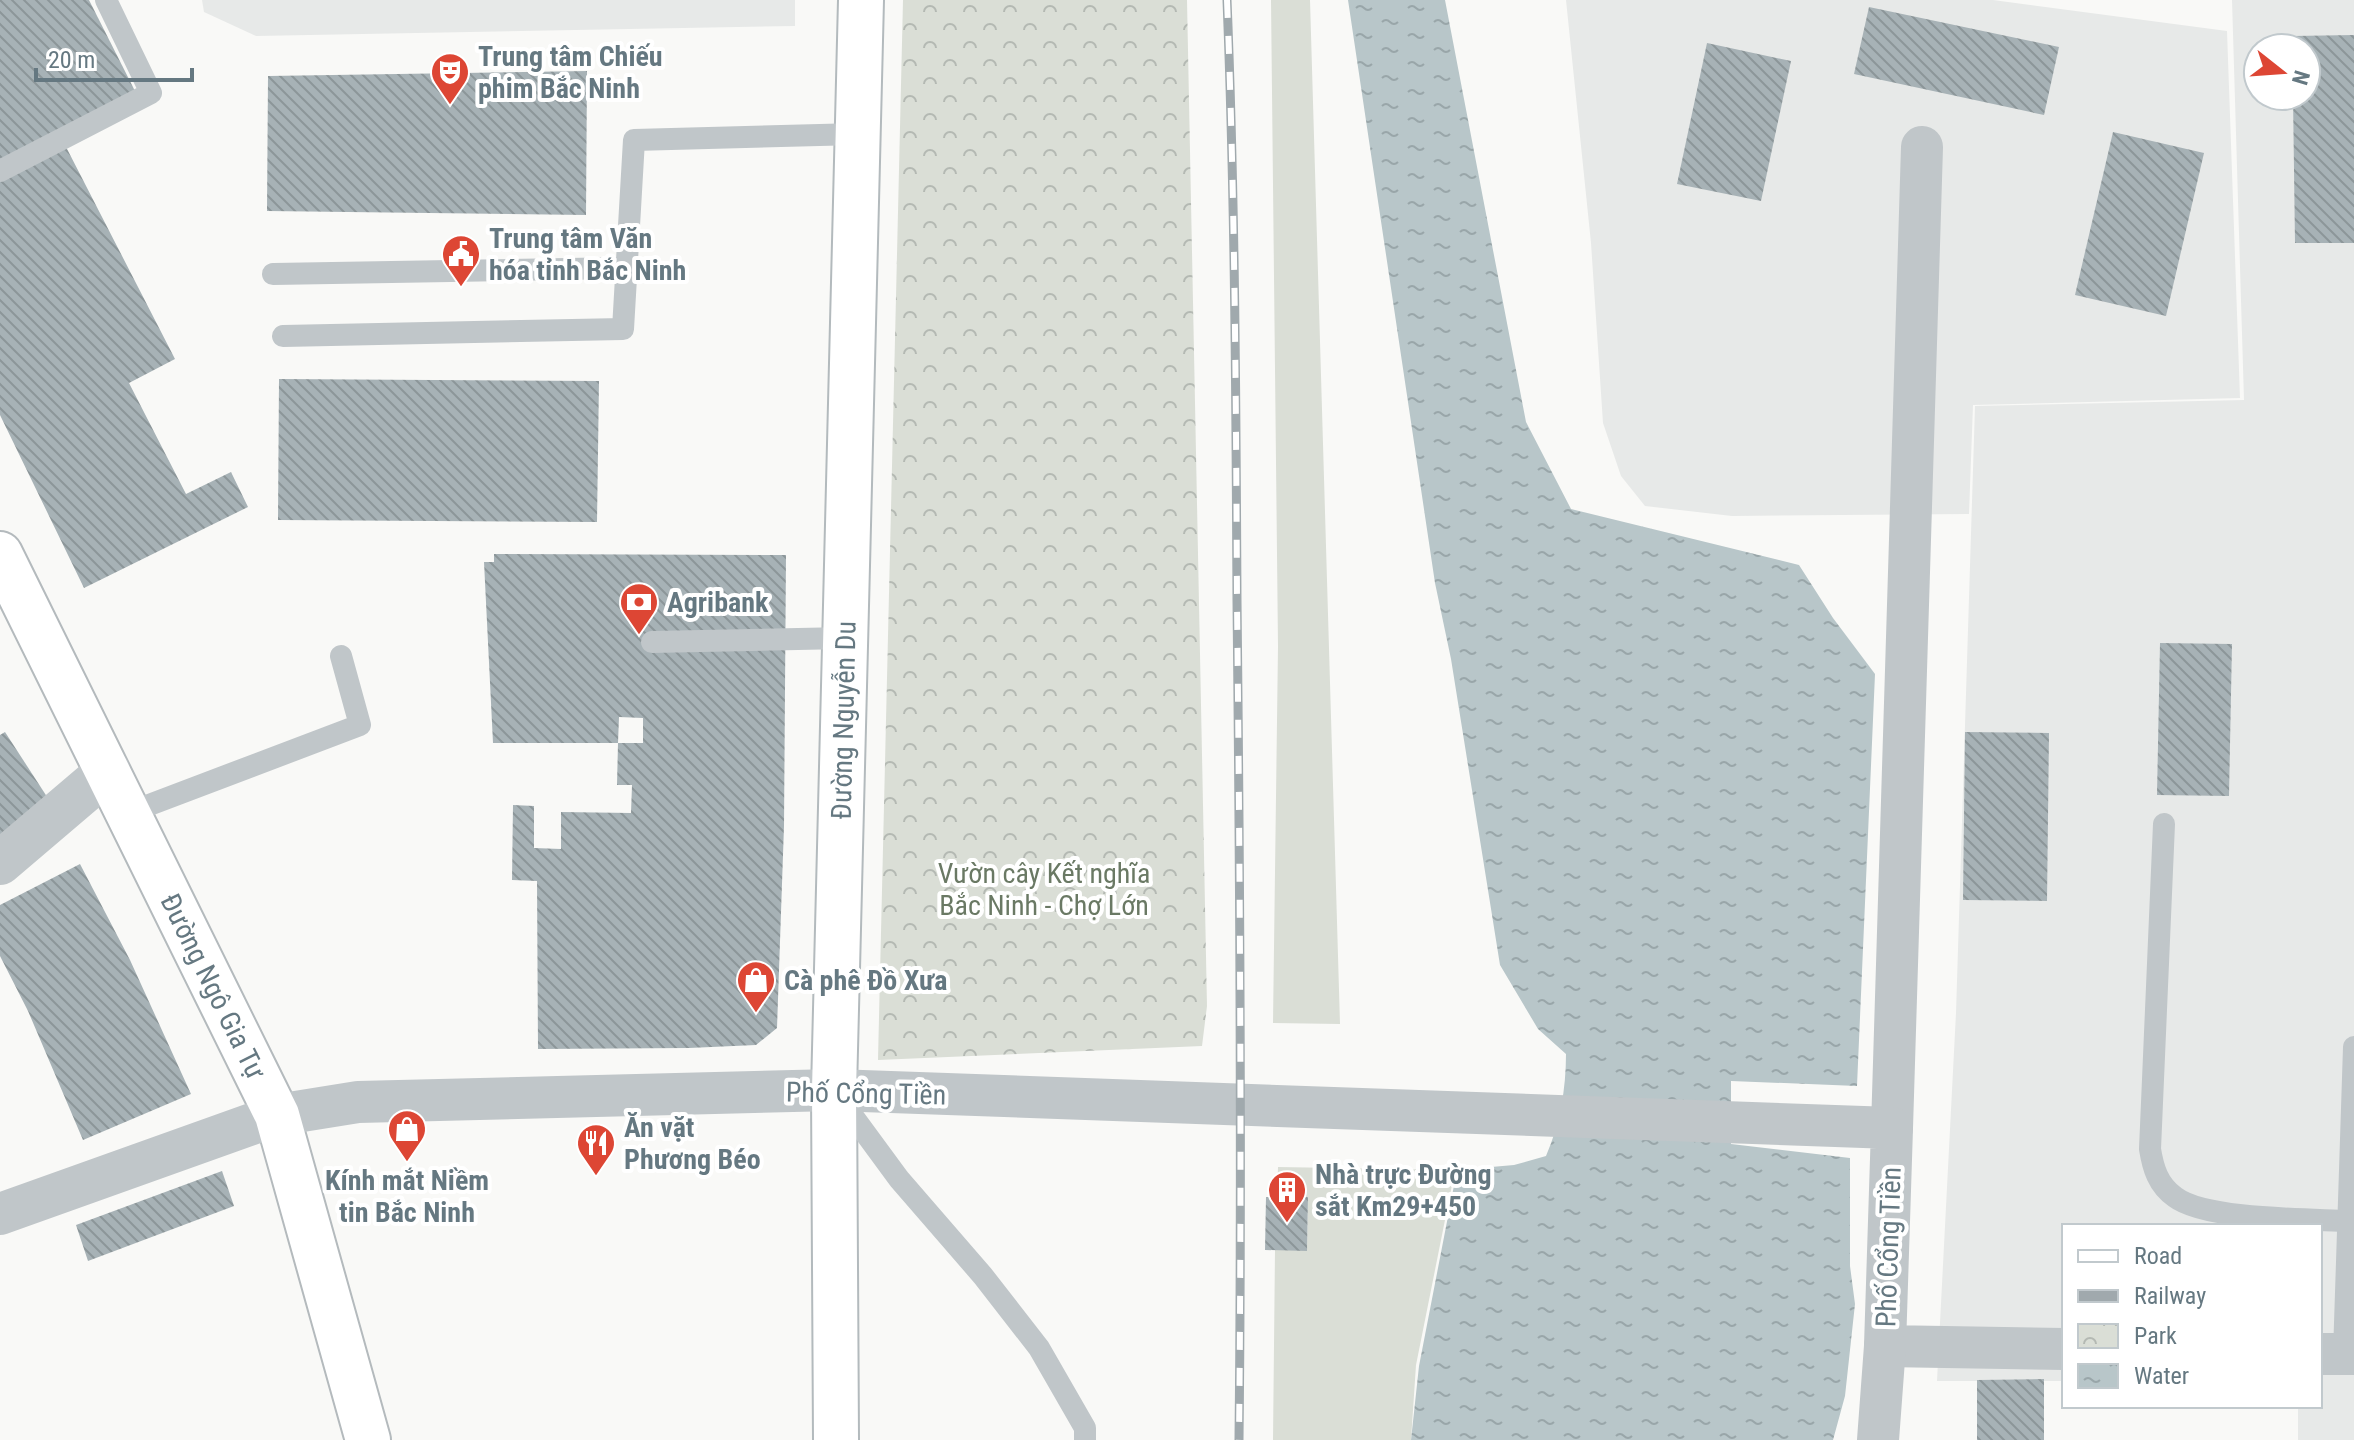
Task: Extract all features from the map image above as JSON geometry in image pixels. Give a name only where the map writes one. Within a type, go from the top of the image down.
[{"type":"main road","name":"Đường Nguyễn Du","points":[[836,1440],[834,1090],[861,0]]},
{"type":"main road","name":"Đường Ngô Gia Tự","points":[[0,554],[277,1115],[368,1440]]},
{"type":"street","points":[[1892,1128],[1922,147]]},
{"type":"street","points":[[0,863],[108,771]]},
{"type":"street","name":"Phố Cổng Tiền","points":[[0,1214],[277,1115],[358,1102],[834,1090],[1892,1128],[1885,1346],[2062,1349]]},
{"type":"street","points":[[1878,1440],[1885,1346]]},
{"type":"lane","points":[[0,171],[151,93],[106,0]]},
{"type":"lane","points":[[283,336],[623,329],[634,140],[858,134]]},
{"type":"lane","points":[[273,274],[626,268]]},
{"type":"lane","points":[[652,642],[846,638]]},
{"type":"lane","points":[[128,813],[360,725],[341,656]]},
{"type":"lane","points":[[2164,824],[2150,1149],[2155,1174],[2175,1198],[2210,1210],[2348,1221]]},
{"type":"lane","points":[[2339,1354],[2348,1221],[2354,1047]]},
{"type":"lane","points":[[834,1090],[899,1179],[983,1276],[1039,1348],[1085,1428],[1085,1440]]},
{"type":"shaded area","points":[[202,0],[795,0],[795,26],[256,36],[204,12]]},
{"type":"shaded area","points":[[1566,0],[1993,0],[2227,31],[2240,398],[1973,405],[1969,514],[1732,516],[1645,506],[1621,476],[1603,423],[1591,243]]},
{"type":"shaded area","points":[[2232,0],[2354,0],[2354,1440],[2298,1440],[2298,1408],[2322,1408],[2322,1224],[2062,1224],[2062,1381],[1937,1381],[1956,1013],[1975,406],[2244,400]]},
{"type":"green space","name":"Vườn cây Kết nghĩa Bắc Ninh - Chợ Lớn","points":[[903,0],[1187,0],[1207,1006],[1202,1046],[878,1060]]},
{"type":"green space","points":[[1271,0],[1310,0],[1340,1024],[1273,1023],[1278,646]]},
{"type":"green space","points":[[1278,1167],[1455,1170],[1416,1365],[1411,1440],[1273,1440],[1275,1250],[1307,1250],[1308,1198],[1277,1197]]},
{"type":"water","points":[[1348,0],[1445,0],[1526,422],[1571,509],[1799,565],[1833,618],[1875,674],[1857,1086],[1731,1081],[1731,1144],[1850,1158],[1850,1266],[1855,1304],[1845,1396],[1833,1440],[1411,1440],[1419,1366],[1457,1170],[1514,1165],[1546,1156],[1561,1106],[1566,1054],[1538,1029],[1500,965],[1451,659],[1435,583]]},
{"type":"building","points":[[0,0],[89,0],[137,95],[0,164]]},
{"type":"building","points":[[1869,7],[2059,47],[2044,115],[1854,74]]},
{"type":"building","points":[[2354,35],[2354,243],[2295,243],[2293,112],[2322,112],[2322,36]]},
{"type":"building","points":[[1707,43],[1791,61],[1761,201],[1677,184]]},
{"type":"building","points":[[587,71],[586,215],[267,211],[268,76]]},
{"type":"building","points":[[2113,132],[2204,153],[2166,316],[2075,295]]},
{"type":"building","points":[[65,145],[175,359],[129,383],[186,494],[231,472],[248,507],[84,588],[0,415],[0,179]]},
{"type":"building","points":[[279,379],[599,381],[597,522],[278,520]]},
{"type":"building","points":[[494,554],[786,555],[784,826],[777,1028],[756,1045],[538,1049],[537,881],[512,880],[513,805],[534,806],[534,848],[561,849],[561,812],[631,813],[632,785],[617,785],[618,743],[493,743],[484,562],[494,562]],"holes":[[[619,717],[643,718],[643,743],[618,743]]]},
{"type":"building","points":[[2160,643],[2232,644],[2229,796],[2157,795]]},
{"type":"building","points":[[5,732],[53,806],[0,841],[0,735]]},
{"type":"building","points":[[1965,732],[2049,733],[2047,901],[1963,900]]},
{"type":"building","points":[[80,864],[130,960],[191,1094],[83,1140],[28,1011],[0,956],[0,905]]},
{"type":"building","points":[[222,1171],[234,1206],[88,1261],[76,1225]]},
{"type":"building","name":"Nhà trực Đường sắt Km29+450","points":[[1266,1197],[1308,1197],[1307,1251],[1265,1250]]},
{"type":"building","points":[[2044,1379],[2044,1440],[1977,1440],[1977,1380]]},
{"type":"railway","points":[[1227,0],[1236,450],[1239,1440]]},
{"type":"place","name":"Trung tâm Chiếu phim Bắc Ninh","points":[[450,106]]},
{"type":"place","name":"Trung tâm Văn hóa tỉnh Bắc Ninh","points":[[461,288]]},
{"type":"place","name":"Agribank","points":[[639,636]]},
{"type":"place","name":"Cà phê Đồ Xưa","points":[[756,1014]]},
{"type":"place","name":"Kính mắt Niềm tin Bắc Ninh","points":[[407,1163]]},
{"type":"place","name":"Ăn vặt Phương Béo","points":[[596,1177]]},
{"type":"place","name":"Nhà trực Đường sắt Km29+450","points":[[1287,1224]]}]
